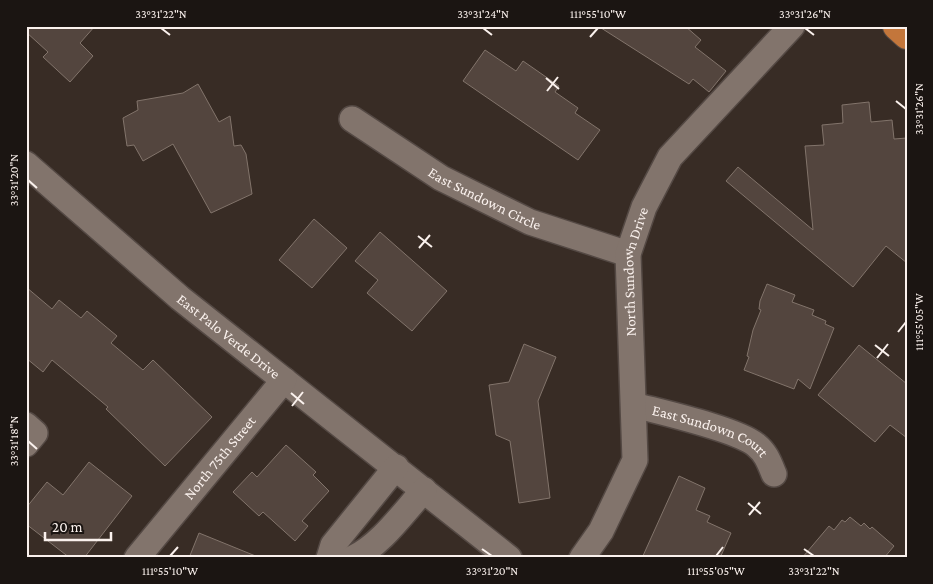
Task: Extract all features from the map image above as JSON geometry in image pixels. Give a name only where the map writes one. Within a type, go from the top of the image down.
[{"type":"main road","points":[[897,26],[907,34]]},
{"type":"street","name":"North Sundown Drive","points":[[582,558],[602,531],[636,460],[628,254],[644,207],[670,156],[792,26]]},
{"type":"street","name":"East Sundown Circle","points":[[352,119],[441,178],[530,222],[628,254]]},
{"type":"street","name":"East Palo Verde Drive","points":[[26,164],[180,298],[509,558]]},
{"type":"street","name":"North 75th Street","points":[[137,558],[284,380]]},
{"type":"street","name":"East Sundown Court","points":[[634,405],[733,433],[754,443],[768,457],[774,474]]},
{"type":"street","points":[[329,558],[333,545],[396,467]]},
{"type":"street","points":[[353,558],[362,553],[382,535],[424,490]]},
{"type":"building","points":[[26,26],[95,26],[80,43],[93,56],[70,82],[43,57],[48,52],[26,32]]},
{"type":"building","points":[[598,26],[685,26],[701,40],[695,47],[726,71],[709,92],[693,79],[689,84]]},
{"type":"building","points":[[485,50],[516,71],[523,61],[559,86],[555,92],[578,108],[575,113],[600,130],[578,160],[463,81]]},
{"type":"building","points":[[198,84],[219,122],[230,116],[234,146],[241,145],[246,154],[252,194],[211,213],[173,144],[143,161],[134,145],[127,146],[123,118],[138,110],[137,101],[183,93]]},
{"type":"building","points":[[869,102],[871,122],[892,120],[894,139],[907,138],[907,263],[886,246],[853,287],[726,181],[738,167],[813,230],[805,146],[824,145],[822,125],[843,123],[842,105]]},
{"type":"building","points":[[314,219],[347,248],[312,288],[279,260]]},
{"type":"building","points":[[380,232],[447,291],[412,331],[367,293],[378,280],[355,261]]},
{"type":"building","points":[[767,284],[795,295],[792,302],[814,310],[812,315],[826,321],[825,324],[834,328],[810,389],[798,379],[794,389],[744,370],[749,357],[747,356],[753,330],[761,310],[759,309],[760,301]]},
{"type":"building","points":[[26,287],[52,309],[59,300],[81,318],[87,311],[117,336],[111,343],[143,370],[153,360],[212,417],[165,466],[106,409],[108,407],[52,360],[43,372],[26,358]]},
{"type":"building","points":[[524,344],[556,357],[538,401],[550,498],[519,503],[510,441],[496,435],[489,385],[509,382]]},
{"type":"building","points":[[859,345],[907,384],[907,438],[890,425],[875,442],[818,395]]},
{"type":"building","points":[[286,445],[316,472],[313,475],[329,491],[302,521],[308,526],[295,541],[263,512],[259,516],[233,492],[252,472],[257,477]]},
{"type":"building","points":[[89,462],[132,496],[84,558],[70,558],[26,524],[26,508],[47,482],[63,495]]},
{"type":"building","points":[[679,476],[705,488],[696,510],[710,516],[707,522],[731,533],[720,558],[642,558]]},
{"type":"building","points":[[850,517],[861,526],[864,523],[870,529],[872,527],[894,546],[884,558],[802,558],[829,526],[834,530],[842,520],[845,522]]},
{"type":"building","points":[[199,533],[258,557],[258,558],[189,558]]}]
